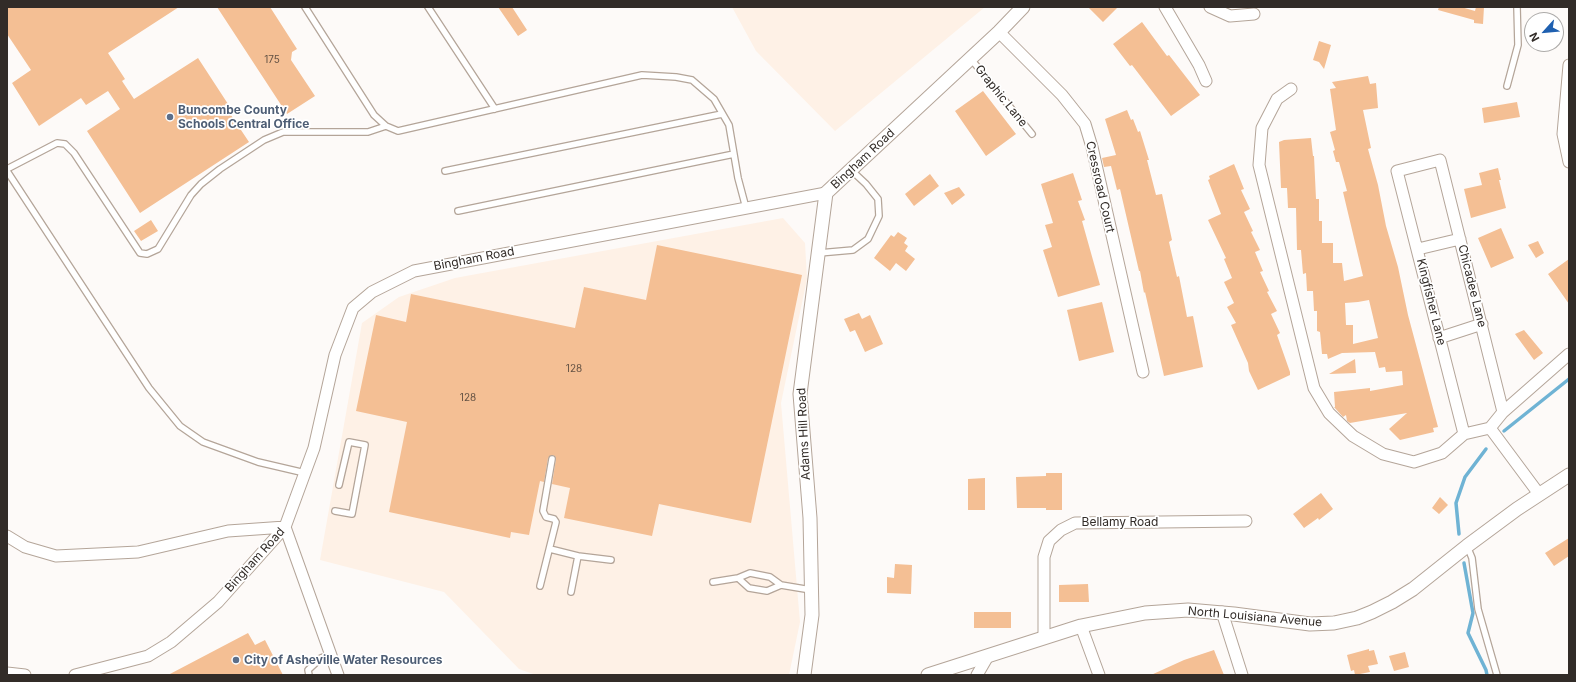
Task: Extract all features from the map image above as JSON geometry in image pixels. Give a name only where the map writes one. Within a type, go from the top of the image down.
[{"type":"street","name":"Bingham Road","points":[[75,675],[148,656],[172,642],[218,602],[285,527],[314,448],[335,354],[353,308],[372,292],[414,271],[826,193],[999,32],[1023,7]]},
{"type":"street","points":[[1165,7],[1199,65],[1206,82]]},
{"type":"street","points":[[1210,7],[1230,16],[1254,14]]},
{"type":"street","name":"Cressroad Court","points":[[999,32],[1062,95],[1085,124],[1092,147],[1143,372]]},
{"type":"street","points":[[1569,65],[1563,134],[1569,162]]},
{"type":"street","points":[[1291,89],[1277,99],[1262,128],[1259,165],[1314,388],[1328,413],[1353,436],[1383,454],[1414,462],[1442,452],[1464,434],[1490,428],[1503,412],[1569,354]]},
{"type":"street","name":"Kingfisher Lane","points":[[1440,160],[1396,171],[1418,249],[1464,434]]},
{"type":"street","name":"Chicadee Lane","points":[[1440,160],[1503,412]]},
{"type":"street","name":"Adams Hill Road","points":[[805,673],[812,615],[812,590],[810,516],[800,394],[826,193]]},
{"type":"street","points":[[1418,249],[1460,239]]},
{"type":"street","points":[[1439,338],[1482,324]]},
{"type":"street","points":[[1490,428],[1539,494]]},
{"type":"street","name":"North Louisiana Avenue","points":[[928,675],[944,672],[1080,626],[1145,613],[1188,610],[1222,612],[1310,624],[1334,623],[1357,618],[1392,602],[1413,589],[1467,546],[1539,494],[1569,475]]},
{"type":"street","name":"Bellamy Road","points":[[1044,638],[1044,557],[1049,541],[1061,530],[1075,522],[1246,521]]},
{"type":"street","points":[[7,536],[25,547],[56,556],[138,552],[228,531],[285,527],[338,675]]},
{"type":"street","points":[[1222,612],[1242,675]]},
{"type":"street","points":[[1080,626],[1099,675]]},
{"type":"street","points":[[977,675],[988,656]]},
{"type":"street","points":[[7,673],[25,675]]},
{"type":"lane","points":[[304,7],[374,116],[386,126],[398,132],[642,75],[676,77],[692,80],[714,99],[729,126],[738,178],[746,208]]},
{"type":"lane","points":[[428,7],[495,109]]},
{"type":"lane","points":[[1507,86],[1518,44],[1518,7]]},
{"type":"lane","name":"Graphic Lane","points":[[970,59],[1032,134]]},
{"type":"lane","points":[[445,171],[722,114]]},
{"type":"lane","points":[[306,473],[258,462],[203,442],[180,426],[149,388],[7,170],[57,143],[65,144],[74,153],[140,253],[147,254],[158,249],[191,195],[201,184],[220,169],[264,140],[283,132],[368,132],[386,126]]},
{"type":"lane","points":[[458,211],[734,154]]},
{"type":"lane","points":[[818,253],[853,250],[868,239],[879,216],[878,199],[851,169]]},
{"type":"lane","points":[[335,511],[352,514],[365,445],[349,442],[339,485]]},
{"type":"lane","points":[[540,586],[556,522],[554,519],[546,517],[544,511],[552,458]]},
{"type":"lane","points":[[1467,546],[1472,558],[1478,609],[1497,675]]},
{"type":"lane","points":[[550,549],[578,556],[611,560]]},
{"type":"lane","points":[[571,592],[578,556]]},
{"type":"lane","points":[[713,582],[738,578],[750,572],[770,577],[781,585],[812,590]]},
{"type":"lane","points":[[738,578],[749,588],[767,592],[781,585]]},
{"type":"lane","points":[[309,675],[308,670],[321,658],[331,654]]},
{"type":"shaded area","points":[[732,7],[985,7],[835,131],[756,51]]},
{"type":"shaded area","points":[[783,218],[805,243],[807,279],[781,403],[800,622],[789,675],[536,675],[519,669],[444,592],[320,560],[362,323],[399,297],[455,278]]},
{"type":"building","name":"Buncombe County Schools Central Office","points":[[7,7],[179,7],[108,53],[125,79],[122,81],[134,99],[198,58],[228,104],[225,106],[249,142],[140,213],[87,131],[120,109],[108,91],[86,105],[81,98],[39,126],[12,83],[31,70],[7,34]]},
{"type":"building","name":"Buncombe County Schools Central Office","points":[[217,7],[270,7],[297,49],[292,52],[291,60],[315,96],[287,114]]},
{"type":"building","points":[[498,7],[512,7],[527,30],[518,36]]},
{"type":"building","points":[[1088,7],[1118,7],[1103,22]]},
{"type":"building","points":[[1439,7],[1461,7],[1475,11],[1476,7],[1484,7],[1483,24],[1474,23],[1474,20],[1438,10]]},
{"type":"building","points":[[1142,22],[1167,56],[1169,55],[1200,95],[1171,116],[1132,65],[1130,66],[1113,44]]},
{"type":"building","points":[[1319,41],[1331,45],[1324,69],[1319,62],[1313,60]]},
{"type":"building","points":[[1368,76],[1370,84],[1376,83],[1378,108],[1363,110],[1371,148],[1368,149],[1378,185],[1386,226],[1398,267],[1408,315],[1438,427],[1433,428],[1434,432],[1400,440],[1389,429],[1407,413],[1350,423],[1347,421],[1346,415],[1343,417],[1334,407],[1334,392],[1370,388],[1370,391],[1403,385],[1402,371],[1386,372],[1385,367],[1379,368],[1375,352],[1342,353],[1328,359],[1327,354],[1322,354],[1320,332],[1317,331],[1317,311],[1314,311],[1313,291],[1307,291],[1306,273],[1303,274],[1301,250],[1297,250],[1296,208],[1288,208],[1287,188],[1281,188],[1279,142],[1284,140],[1311,138],[1314,156],[1316,199],[1319,199],[1319,221],[1322,221],[1322,243],[1333,243],[1333,263],[1342,263],[1344,281],[1363,276],[1343,192],[1347,191],[1339,162],[1336,162],[1333,151],[1335,150],[1330,132],[1336,130],[1330,89],[1336,88],[1332,82]],"holes":[[[1369,300],[1378,338],[1353,344],[1353,325],[1346,325],[1345,303]]]},
{"type":"building","points":[[983,91],[1016,134],[986,156],[955,111]]},
{"type":"building","points":[[1517,102],[1520,117],[1484,123],[1482,108]]},
{"type":"building","points":[[1127,110],[1131,120],[1133,119],[1138,132],[1140,131],[1149,160],[1147,160],[1156,195],[1162,194],[1172,240],[1169,242],[1177,277],[1179,276],[1187,317],[1193,316],[1203,367],[1164,376],[1120,189],[1117,190],[1111,166],[1104,167],[1102,158],[1116,155],[1105,119]]},
{"type":"building","points":[[1234,164],[1244,189],[1241,190],[1250,209],[1244,212],[1253,231],[1251,232],[1260,250],[1255,252],[1263,271],[1260,272],[1269,291],[1267,292],[1277,311],[1271,314],[1280,333],[1277,335],[1290,372],[1290,375],[1258,390],[1231,325],[1236,323],[1227,307],[1234,303],[1224,282],[1232,278],[1224,259],[1226,258],[1208,220],[1221,214],[1208,180],[1210,179],[1209,176]]},
{"type":"building","points":[[1498,168],[1501,180],[1499,180],[1506,208],[1471,218],[1464,189],[1482,185],[1479,173]]},
{"type":"building","points":[[1073,173],[1082,200],[1078,201],[1085,220],[1082,221],[1100,285],[1058,297],[1043,250],[1052,247],[1045,225],[1053,223],[1041,184]]},
{"type":"building","points":[[930,174],[939,186],[914,206],[905,194]]},
{"type":"building","points":[[959,187],[965,195],[952,205],[944,193]]},
{"type":"building","points":[[151,220],[158,231],[141,241],[134,231]]},
{"type":"building","points":[[1501,228],[1514,258],[1491,268],[1478,238]]},
{"type":"building","points":[[898,232],[907,238],[904,243],[908,246],[905,251],[915,259],[906,271],[896,263],[890,271],[874,258],[891,235],[894,237]]},
{"type":"building","points":[[1538,241],[1544,253],[1536,258],[1528,245]]},
{"type":"building","points":[[657,245],[802,275],[751,523],[659,504],[652,536],[564,518],[570,488],[552,484],[556,459],[555,456],[552,455],[548,458],[544,482],[540,481],[529,535],[511,532],[510,538],[389,512],[407,422],[356,411],[376,315],[406,322],[411,294],[575,328],[584,287],[646,300]]},
{"type":"building","points":[[1569,259],[1569,304],[1548,274]]},
{"type":"building","points":[[1102,302],[1114,352],[1079,361],[1067,310]]},
{"type":"building","points":[[859,313],[862,319],[870,315],[883,344],[865,352],[855,330],[850,332],[844,319]]},
{"type":"building","points":[[1524,330],[1543,353],[1534,360],[1515,334]]},
{"type":"building","points":[[1355,359],[1356,373],[1329,374]]},
{"type":"building","points":[[1046,473],[1062,473],[1062,510],[1046,510],[1046,508],[1017,508],[1016,477],[1046,476]]},
{"type":"building","points":[[985,478],[985,510],[968,510],[968,479]]},
{"type":"building","points":[[1321,493],[1333,509],[1319,520],[1318,518],[1304,528],[1293,514]]},
{"type":"building","points":[[1440,497],[1448,505],[1439,514],[1432,508]]},
{"type":"building","points":[[1569,538],[1569,556],[1554,566],[1545,553]]},
{"type":"building","points":[[895,564],[912,565],[911,594],[887,593],[887,577],[894,578]]},
{"type":"building","points":[[1088,584],[1089,602],[1059,602],[1059,585]]},
{"type":"building","points":[[974,612],[1011,612],[1011,628],[974,628]]},
{"type":"building","name":"City of Asheville Water Resources","points":[[248,633],[255,645],[265,640],[283,675],[168,675]]},
{"type":"building","points":[[1369,649],[1369,651],[1374,650],[1378,664],[1368,666],[1370,672],[1355,675],[1354,670],[1351,671],[1347,655]]},
{"type":"building","points":[[1214,650],[1224,675],[1151,675],[1184,660]]},
{"type":"building","points":[[1405,652],[1409,667],[1394,671],[1389,656]]},
{"type":"waterway","points":[[1504,431],[1569,379]]},
{"type":"waterway","points":[[1459,534],[1456,503],[1465,477],[1486,449]]},
{"type":"waterway","points":[[1464,563],[1473,613],[1468,633],[1487,675]]},
{"type":"place","name":"Buncombe County Schools Central Office","points":[[170,117]]},
{"type":"place","name":"City of Asheville Water Resources","points":[[236,660]]}]
